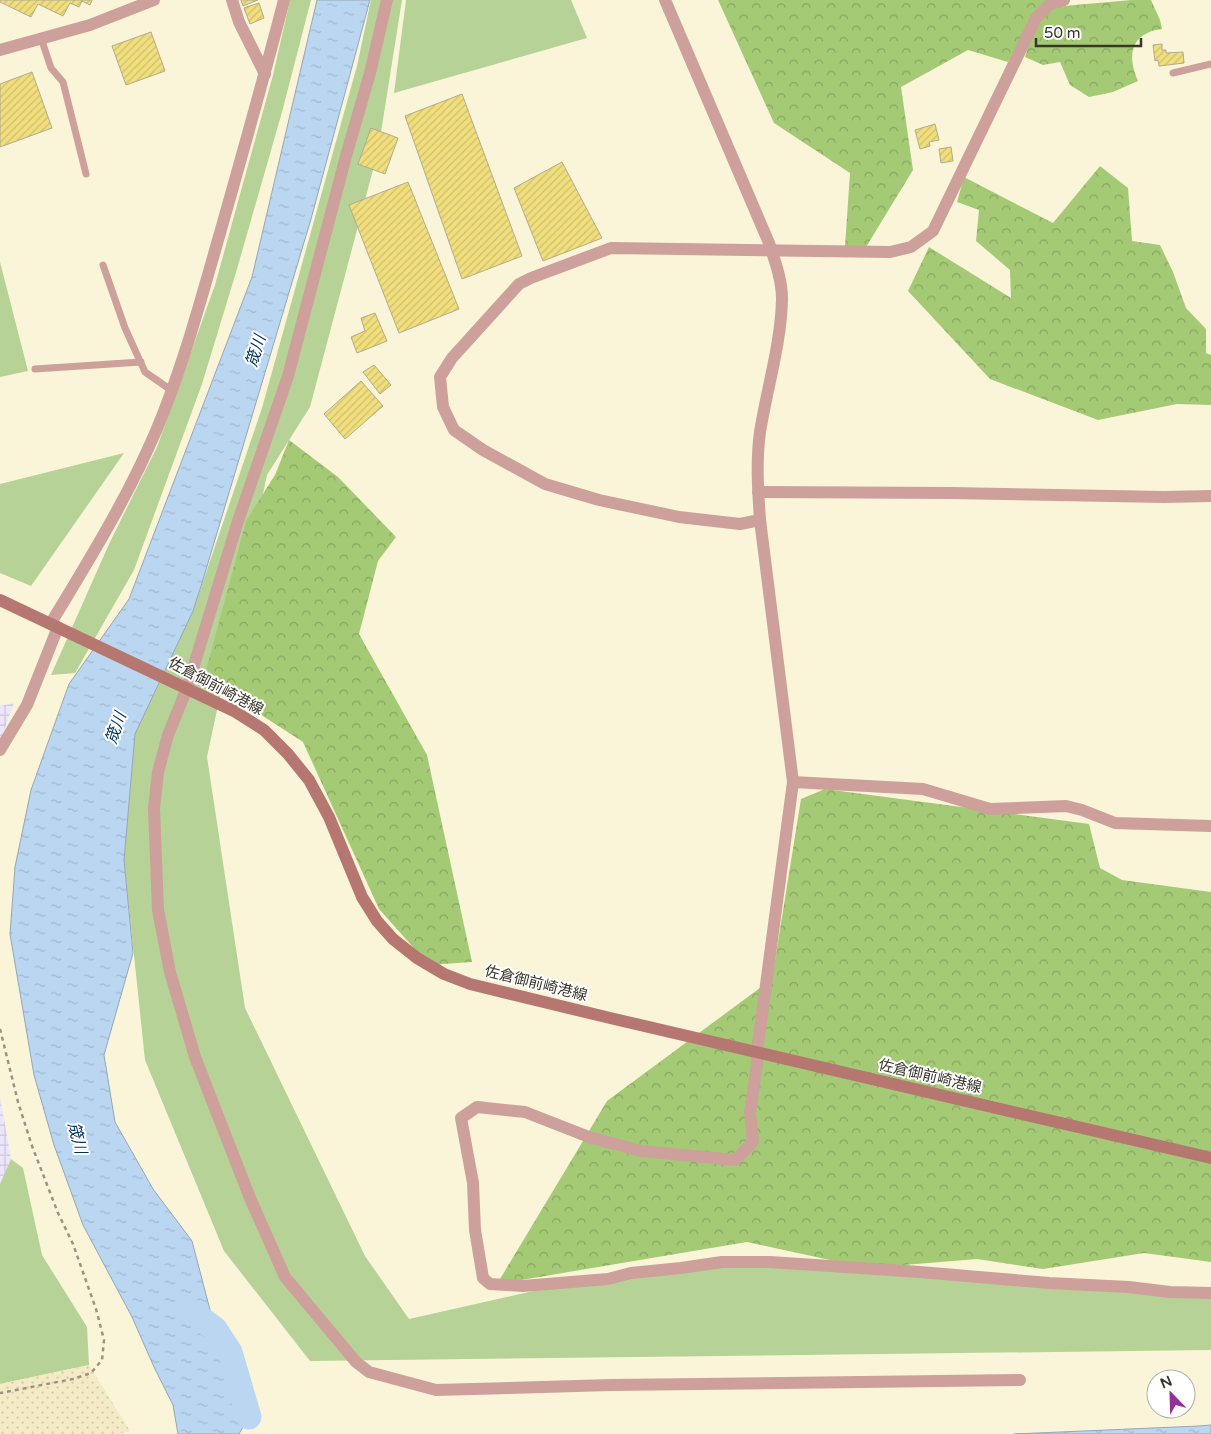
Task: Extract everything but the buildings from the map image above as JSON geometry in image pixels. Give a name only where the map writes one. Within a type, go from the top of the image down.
[{"type":"main road","name":"佐倉御前崎港線","points":[[0,600],[234,711],[264,730],[310,780],[329,817],[362,897],[376,921],[393,939],[417,958],[444,974],[470,984],[1211,1158]]},
{"type":"street","points":[[0,50],[90,25],[154,0]]},
{"type":"street","points":[[232,0],[238,22],[264,74]]},
{"type":"street","points":[[0,750],[27,705],[54,625],[126,496],[172,390],[205,285],[284,0]]},
{"type":"street","points":[[387,0],[370,73],[288,376],[168,735],[158,772],[154,808],[158,910],[170,972],[195,1057],[250,1198],[285,1278],[356,1362],[369,1372],[436,1390],[611,1385],[1020,1380]]},
{"type":"street","points":[[665,0],[772,251],[782,298],[780,330],[760,434],[758,492],[793,782],[750,1112],[753,1142],[735,1160],[641,1150],[589,1137],[526,1112],[477,1107],[461,1118],[473,1183],[475,1230],[483,1278],[490,1284],[523,1286],[608,1279],[631,1273],[722,1262],[770,1262],[1049,1283],[1130,1286],[1170,1292],[1211,1293]]},
{"type":"street","points":[[760,520],[740,524],[679,517],[599,500],[545,484],[483,450],[454,430],[443,407],[440,377],[452,358],[518,284],[611,248],[890,252],[912,246],[933,231],[1036,18],[1050,4],[1064,0]]},
{"type":"street","points":[[758,492],[1211,496]]},
{"type":"street","points":[[793,782],[923,789],[990,809],[1066,806],[1115,823],[1211,826]]},
{"type":"lane","points":[[41,38],[51,68],[63,82],[86,174]]},
{"type":"lane","points":[[1172,73],[1211,64]]},
{"type":"lane","points":[[104,265],[126,328],[145,372],[172,390]]},
{"type":"lane","points":[[35,369],[141,362]]},
{"type":"path","points":[[0,1029],[18,1102],[32,1146],[58,1213],[73,1244],[96,1309],[104,1340],[102,1360],[91,1373],[73,1379],[0,1394]]},
{"type":"shaded area","points":[[14,703],[0,741],[0,706]]},
{"type":"shaded area","points":[[0,1096],[11,1159],[0,1184]]},
{"type":"green space","points":[[290,0],[311,0],[282,112],[202,384],[134,570],[75,673],[51,675],[109,544],[157,447],[215,285],[273,75]]},
{"type":"green space","points":[[371,0],[402,0],[378,151],[310,407],[267,475],[207,757],[245,1008],[365,1256],[409,1319],[547,1288],[733,1260],[1211,1298],[1211,1350],[310,1361],[224,1251],[145,1060],[124,860],[135,734],[193,611],[262,408],[357,66]]},
{"type":"green space","points":[[406,0],[571,0],[587,38],[394,93]]},
{"type":"green space","points":[[718,0],[1068,0],[1041,5],[1008,62],[968,50],[901,87],[913,170],[866,247],[845,246],[850,173],[774,123]]},
{"type":"green space","points":[[1151,0],[1162,29],[1143,35],[1134,47],[1132,55],[1138,81],[1113,92],[1089,97],[1070,85],[1060,62],[1043,65],[1025,57],[1037,19],[1052,7]]},
{"type":"green space","points":[[1100,166],[1128,188],[1132,241],[1160,245],[1173,272],[1186,308],[1206,329],[1206,353],[1211,355],[1211,405],[1177,404],[1098,420],[990,379],[908,291],[929,247],[1011,298],[1010,270],[976,241],[979,210],[957,202],[964,177],[1053,223]]},
{"type":"green space","points":[[0,262],[28,371],[0,377]]},
{"type":"green space","points":[[289,440],[338,477],[396,537],[378,561],[359,634],[427,755],[472,962],[429,965],[379,909],[303,742],[204,678],[246,521],[275,475]]},
{"type":"green space","points":[[124,453],[31,586],[0,573],[0,484]]},
{"type":"green space","points":[[825,789],[1089,824],[1100,868],[1122,880],[1211,892],[1211,1262],[1144,1253],[1043,1269],[977,1259],[867,1268],[747,1242],[497,1284],[607,1101],[772,979],[801,799]]},
{"type":"green space","points":[[11,1159],[23,1168],[42,1255],[87,1327],[89,1365],[0,1384],[0,1184]]},
{"type":"sand","points":[[89,1365],[130,1431],[119,1434],[0,1434],[0,1384]]},
{"type":"water","points":[[317,0],[370,0],[311,219],[202,583],[193,611],[135,734],[124,860],[133,953],[104,1055],[115,1122],[153,1189],[192,1241],[215,1329],[230,1352],[249,1417],[239,1434],[178,1434],[173,1405],[132,1317],[83,1225],[54,1145],[34,1075],[10,934],[15,867],[31,790],[69,684],[129,599],[252,277]]},
{"type":"water","points":[[1211,1425],[1211,1434],[1014,1434],[1199,1426]]},
{"type":"waterway","name":"筬川","points":[[188,1309],[215,1329],[230,1352],[249,1417]]}]
